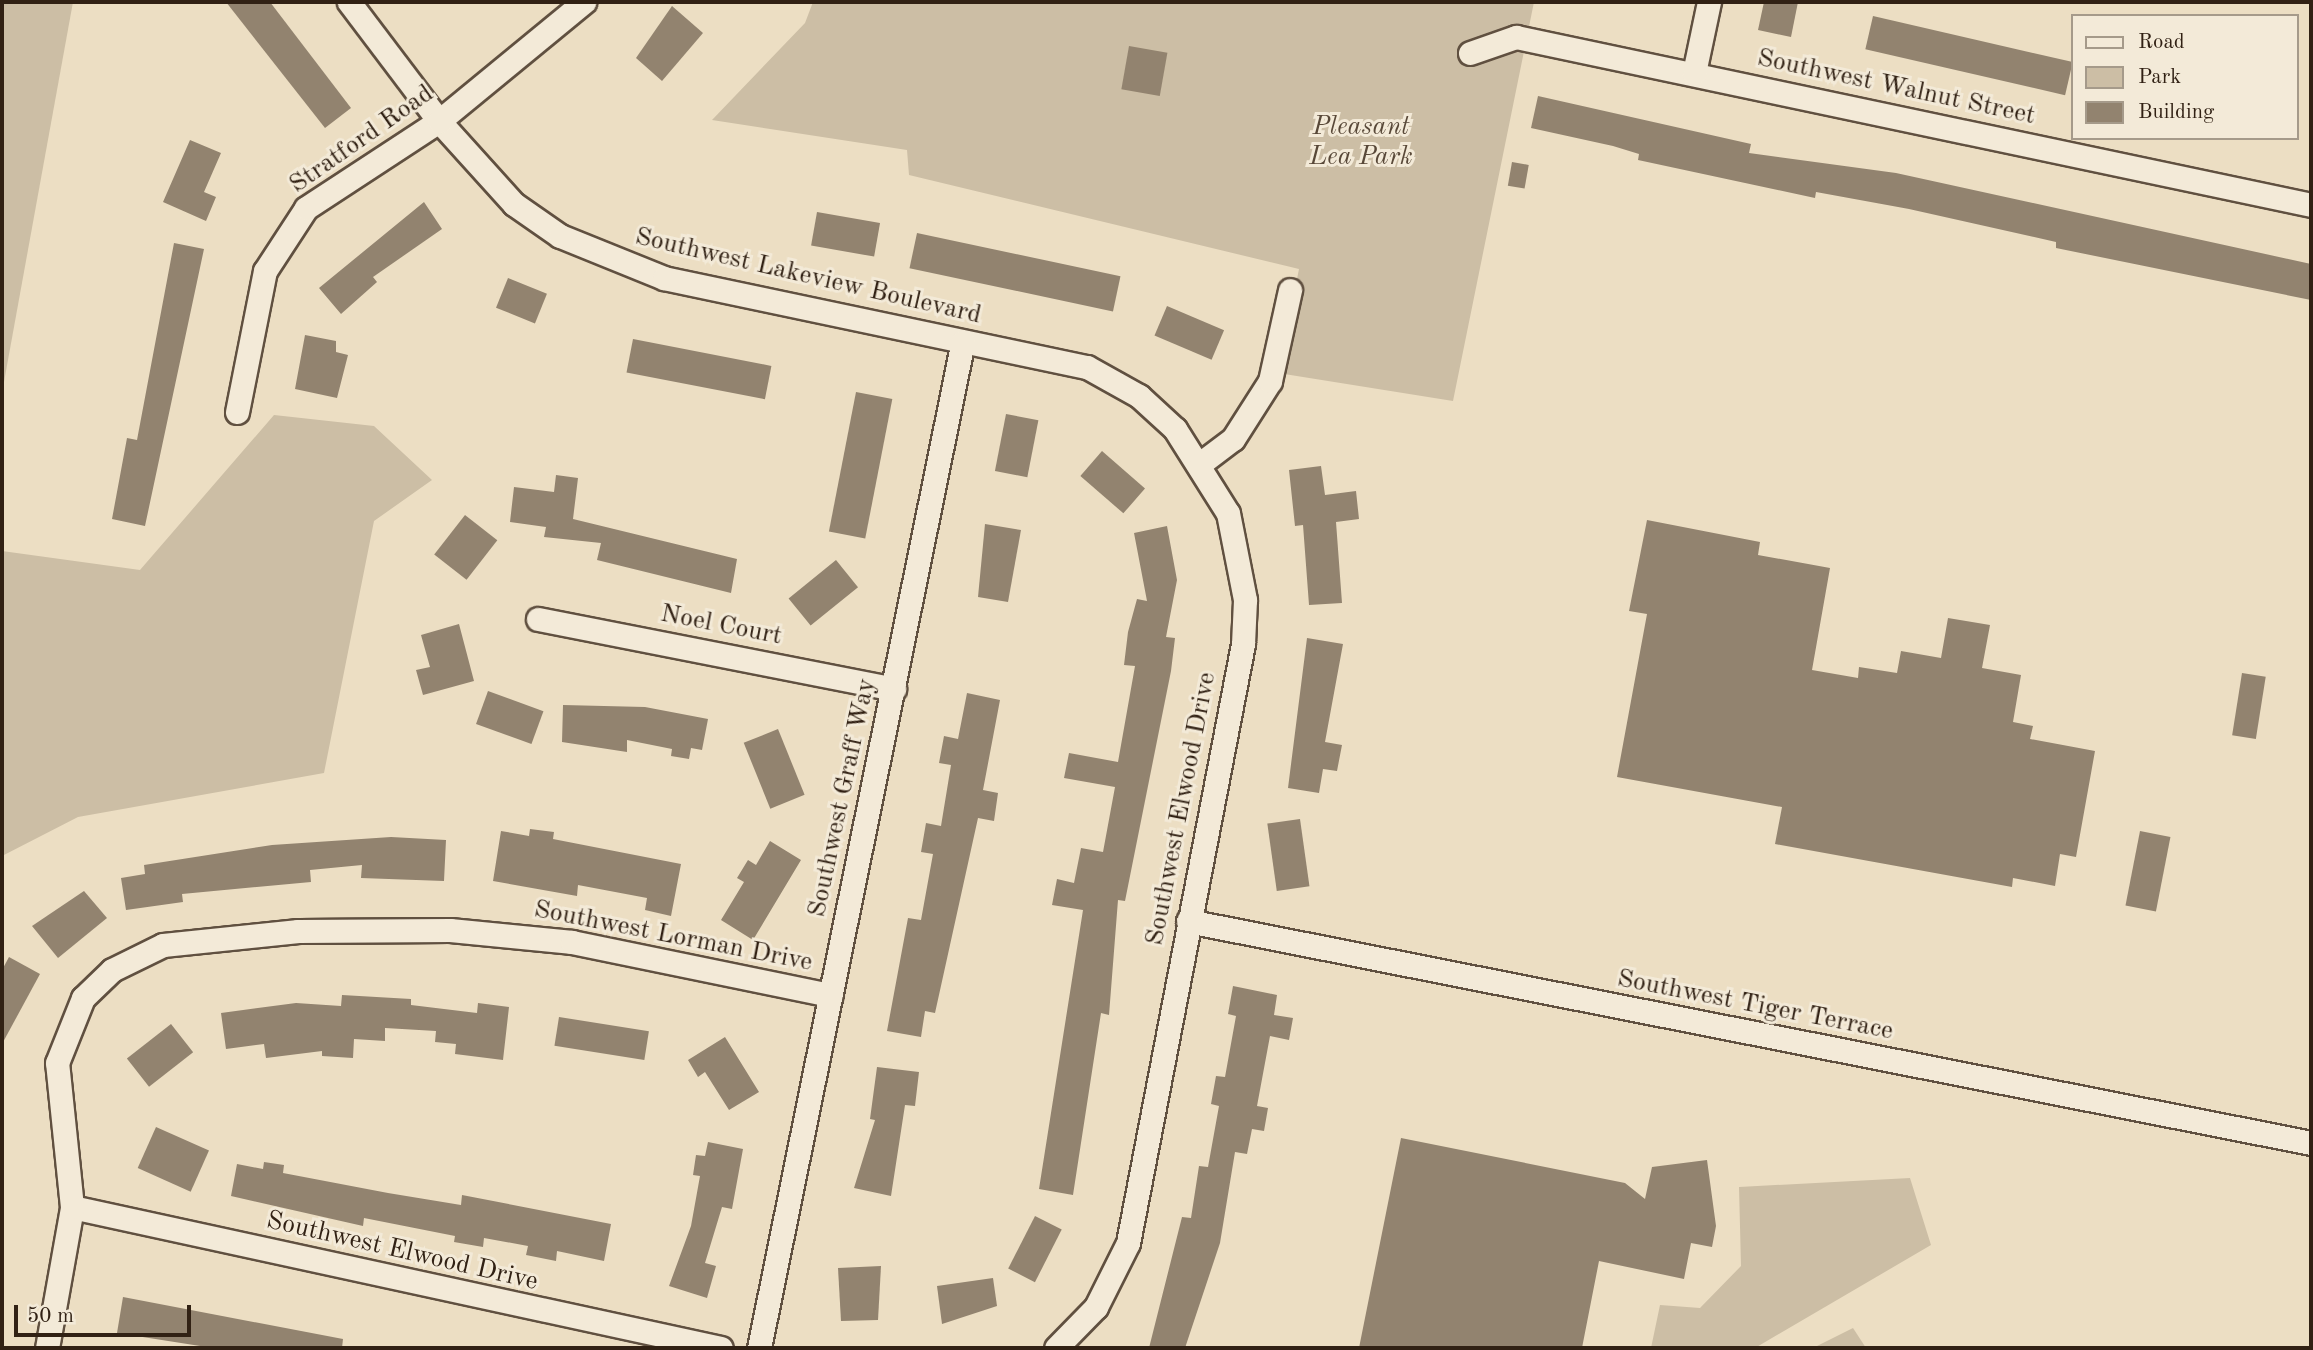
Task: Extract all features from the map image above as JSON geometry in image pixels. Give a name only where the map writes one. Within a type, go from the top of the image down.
[{"type":"street","name":"Southwest Lakeview Boulevard","points":[[349,2],[439,121],[514,204],[614,262],[1087,367],[1139,396],[1201,463]]},
{"type":"street","name":"Stratford Road","points":[[237,412],[265,271],[306,208],[439,121],[584,2]]},
{"type":"street","points":[[1694,73],[1709,2]]},
{"type":"street","name":"Southwest Walnut Street","points":[[1470,53],[1516,37],[2311,205]]},
{"type":"street","points":[[1201,463],[1233,439],[1265,391],[1290,290]]},
{"type":"street","name":"Southwest Graff Way","points":[[759,1348],[963,341]]},
{"type":"street","name":"Southwest Elwood Drive","points":[[1056,1348],[1096,1307],[1128,1243],[1243,644],[1245,600],[1228,513],[1201,463]]},
{"type":"street","name":"Noel Court","points":[[538,619],[894,689]]},
{"type":"street","name":"Southwest Tiger Terrace","points":[[1188,921],[2311,1143]]},
{"type":"street","name":"Southwest Lorman Drive","points":[[47,1348],[72,1207],[57,1063],[83,998],[112,970],[163,945],[298,931],[450,930],[572,942],[831,995]]},
{"type":"street","name":"Southwest Elwood Drive","points":[[72,1207],[721,1348]]},
{"type":"green space","points":[[2,2],[73,2],[2,393]]},
{"type":"green space","name":"Pleasant Lea Park","points":[[813,2],[1534,2],[1453,401],[1278,373],[1299,269],[909,175],[907,150],[712,120],[805,23]]},
{"type":"green space","points":[[274,415],[374,426],[432,480],[374,521],[324,773],[78,817],[2,856],[2,551],[140,570]]},
{"type":"green space","points":[[1910,1178],[1931,1245],[1755,1348],[1651,1348],[1660,1305],[1700,1308],[1741,1266],[1739,1187]]},
{"type":"green space","points":[[1853,1328],[1866,1348],[1813,1348]]},
{"type":"building","points":[[226,2],[270,2],[351,108],[325,128]]},
{"type":"building","points":[[1764,2],[1798,2],[1791,37],[1758,30]]},
{"type":"building","points":[[672,6],[703,33],[662,81],[636,58]]},
{"type":"building","points":[[1873,16],[2072,62],[2065,95],[1865,49]]},
{"type":"building","points":[[1129,46],[1167,53],[1160,96],[1121,89]]},
{"type":"building","points":[[1538,96],[1751,144],[1749,153],[1896,173],[2311,264],[2311,300],[2056,248],[2056,242],[1909,209],[1816,192],[1815,198],[1638,160],[1639,154],[1613,146],[1531,128]]},
{"type":"building","points":[[190,140],[221,153],[204,192],[216,197],[206,221],[163,202]]},
{"type":"building","points":[[1512,162],[1529,165],[1525,189],[1508,186]]},
{"type":"building","points":[[424,202],[442,229],[373,277],[377,282],[341,314],[319,288]]},
{"type":"building","points":[[817,212],[880,223],[874,257],[811,245]]},
{"type":"building","points":[[917,233],[1120,276],[1113,311],[910,268]]},
{"type":"building","points":[[174,243],[204,249],[145,526],[112,519],[127,438],[137,440]]},
{"type":"building","points":[[508,278],[547,294],[535,323],[496,308]]},
{"type":"building","points":[[1167,306],[1224,330],[1212,360],[1154,335]]},
{"type":"building","points":[[305,335],[336,341],[336,352],[348,355],[337,398],[295,389]]},
{"type":"building","points":[[633,339],[771,366],[765,399],[627,372]]},
{"type":"building","points":[[856,392],[892,399],[865,538],[829,531]]},
{"type":"building","points":[[1006,414],[1038,420],[1027,477],[995,471]]},
{"type":"building","points":[[1102,451],[1145,488],[1123,513],[1080,476]]},
{"type":"building","points":[[1321,466],[1325,495],[1356,491],[1359,519],[1336,522],[1342,603],[1309,605],[1303,525],[1295,526],[1289,470]]},
{"type":"building","points":[[556,475],[578,478],[573,519],[737,559],[731,593],[597,560],[601,543],[544,537],[546,527],[510,522],[514,487],[554,492]]},
{"type":"building","points":[[465,515],[497,540],[467,580],[434,554]]},
{"type":"building","points":[[1647,520],[1760,542],[1758,555],[1830,568],[1812,670],[1858,678],[1859,667],[1897,673],[1901,651],[1941,658],[1948,618],[1990,625],[1982,668],[2021,675],[2013,722],[2033,726],[2030,739],[2095,751],[2076,857],[2060,854],[2055,886],[2013,878],[2012,887],[1775,844],[1782,807],[1617,777],[1647,614],[1629,611]]},
{"type":"building","points":[[985,524],[1021,530],[1008,602],[978,597]]},
{"type":"building","points":[[1167,526],[1177,580],[1166,637],[1175,638],[1171,671],[1125,901],[1118,900],[1109,1015],[1101,1013],[1073,1195],[1039,1189],[1083,910],[1052,905],[1057,879],[1074,883],[1081,848],[1103,852],[1115,787],[1064,778],[1069,753],[1118,762],[1135,666],[1124,665],[1128,632],[1137,599],[1147,601],[1134,533]]},
{"type":"building","points":[[836,560],[858,587],[811,626],[789,598]]},
{"type":"building","points":[[459,624],[474,681],[423,695],[416,670],[430,667],[421,635]]},
{"type":"building","points":[[1307,638],[1343,644],[1325,742],[1342,745],[1337,771],[1323,769],[1319,793],[1288,788]]},
{"type":"building","points":[[2242,673],[2266,677],[2256,739],[2232,735]]},
{"type":"building","points":[[488,691],[543,711],[531,744],[476,724]]},
{"type":"building","points":[[967,693],[1000,700],[983,790],[998,793],[994,821],[978,818],[935,1013],[925,1011],[921,1037],[887,1031],[908,918],[921,920],[933,854],[921,852],[926,823],[941,826],[951,765],[939,763],[944,736],[958,739]]},
{"type":"building","points":[[563,705],[645,707],[708,719],[702,750],[691,748],[689,759],[671,756],[672,749],[627,740],[627,752],[562,742]]},
{"type":"building","points":[[778,729],[805,795],[770,809],[744,743]]},
{"type":"building","points":[[1300,819],[1309,886],[1277,891],[1267,824]]},
{"type":"building","points":[[530,829],[554,832],[553,839],[681,864],[671,916],[645,910],[647,898],[578,885],[577,896],[493,881],[501,831],[529,836]]},
{"type":"building","points":[[2140,831],[2170,837],[2156,912],[2125,906]]},
{"type":"building","points":[[391,837],[446,840],[444,881],[361,878],[362,865],[310,870],[311,882],[182,894],[183,902],[126,910],[121,878],[145,874],[144,865],[272,845]]},
{"type":"building","points":[[770,841],[801,860],[753,940],[721,920],[744,882],[737,878],[748,860],[756,865]]},
{"type":"building","points":[[84,891],[107,918],[58,958],[32,926]]},
{"type":"building","points":[[9,957],[40,974],[2,1044],[2,970]]},
{"type":"building","points":[[1233,986],[1277,995],[1274,1015],[1293,1018],[1289,1040],[1270,1036],[1257,1106],[1268,1108],[1264,1131],[1252,1129],[1247,1154],[1235,1152],[1220,1243],[1185,1348],[1149,1348],[1182,1217],[1191,1218],[1199,1166],[1208,1167],[1219,1106],[1211,1104],[1216,1076],[1225,1077],[1236,1016],[1228,1014]]},
{"type":"building","points":[[342,995],[411,999],[411,1005],[477,1013],[478,1003],[509,1007],[503,1060],[455,1054],[456,1044],[435,1042],[436,1031],[385,1028],[385,1041],[354,1039],[353,1058],[322,1056],[322,1051],[266,1058],[264,1044],[226,1049],[221,1013],[296,1003],[341,1006]]},
{"type":"building","points":[[559,1017],[649,1031],[644,1060],[554,1046]]},
{"type":"building","points":[[171,1024],[193,1052],[149,1087],[127,1058]]},
{"type":"building","points":[[725,1037],[759,1092],[729,1110],[705,1072],[698,1077],[688,1060]]},
{"type":"building","points":[[877,1067],[919,1072],[915,1106],[905,1105],[891,1196],[854,1188],[875,1120],[870,1119]]},
{"type":"building","points":[[156,1127],[209,1151],[191,1192],[138,1168]]},
{"type":"building","points":[[1401,1138],[1625,1183],[1645,1199],[1652,1167],[1707,1160],[1716,1226],[1712,1247],[1691,1243],[1684,1279],[1599,1261],[1582,1348],[1359,1348]]},
{"type":"building","points":[[708,1142],[743,1149],[732,1209],[722,1207],[705,1263],[716,1266],[707,1298],[669,1286],[691,1226],[700,1176],[693,1175],[696,1155],[705,1156]]},
{"type":"building","points":[[264,1162],[284,1165],[283,1173],[388,1193],[461,1205],[462,1195],[611,1224],[604,1261],[557,1251],[556,1261],[526,1255],[528,1246],[484,1238],[483,1247],[454,1242],[455,1236],[364,1218],[363,1226],[231,1196],[237,1164],[263,1169]]},
{"type":"building","points":[[1035,1216],[1062,1230],[1035,1282],[1008,1269]]},
{"type":"building","points":[[881,1266],[878,1320],[841,1321],[838,1268]]},
{"type":"building","points":[[993,1278],[997,1306],[942,1324],[937,1286]]},
{"type":"building","points":[[123,1297],[343,1339],[342,1348],[213,1348],[117,1333]]}]
